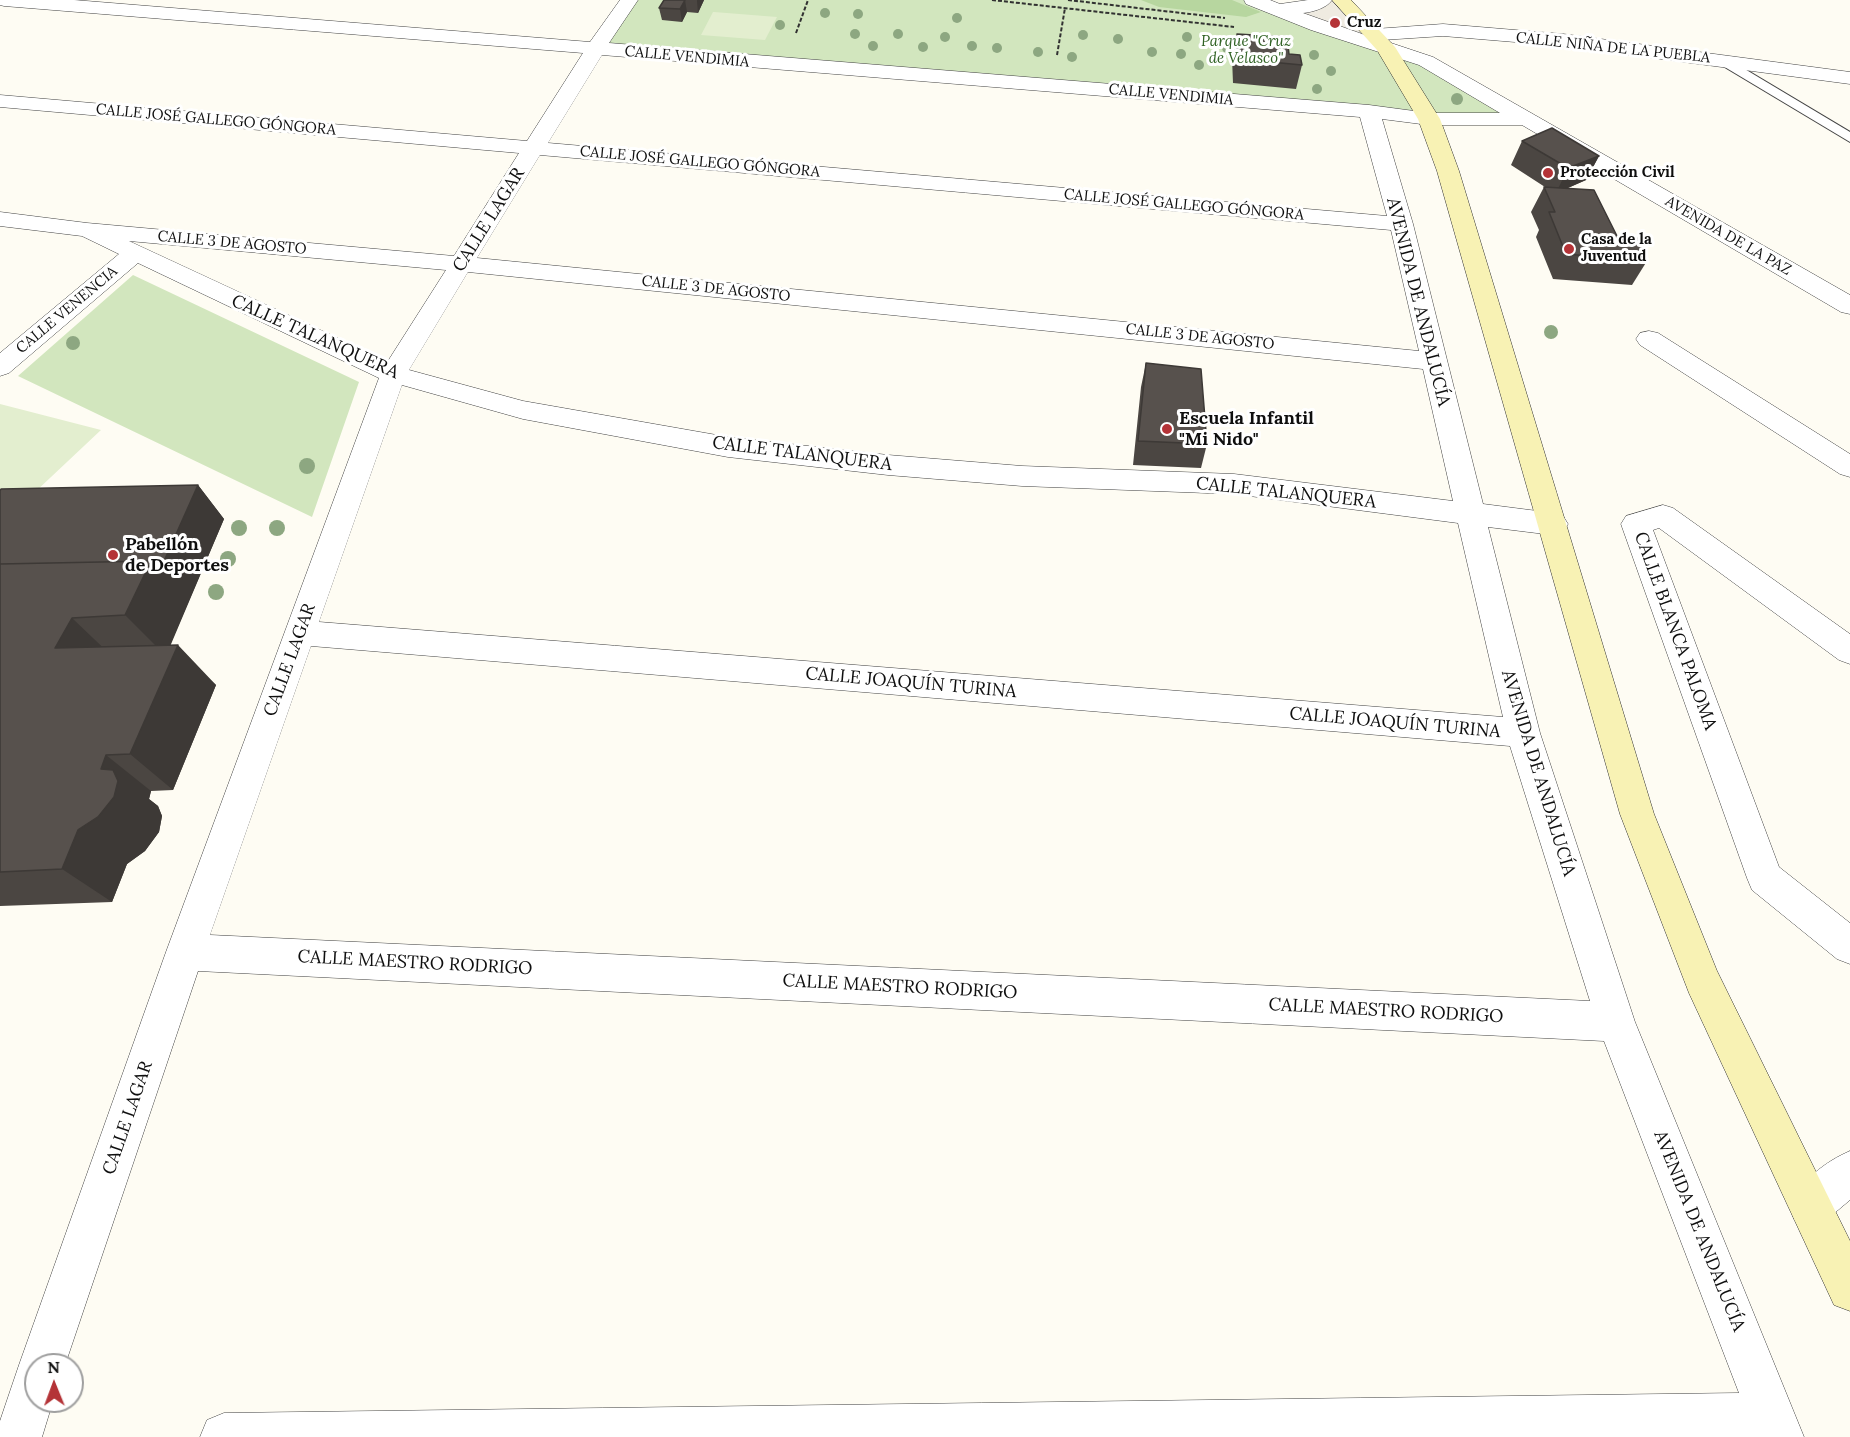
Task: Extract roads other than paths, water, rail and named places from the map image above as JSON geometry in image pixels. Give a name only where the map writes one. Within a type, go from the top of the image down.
[{"type":"main road","points":[[1365,25],[1429,119],[1448,171],[1637,814],[1702,980],[1850,1289]]},
{"type":"street","name":"CALLE VENDIMIA","points":[[4,0],[1369,111]]},
{"type":"street","name":"CALLE LAGAR","points":[[46,1353],[185,952],[393,374],[595,49],[629,0]]},
{"type":"street","points":[[1252,0],[1318,26],[1365,25]]},
{"type":"street","points":[[1280,10],[1308,7],[1323,0]]},
{"type":"street","points":[[1280,10],[1325,13],[1365,25]]},
{"type":"street","name":"CALLE NIÑA DE LA PUEBLA","points":[[1365,25],[1563,40],[1850,78]]},
{"type":"street","name":"AVENIDA DE LA PAZ","points":[[1365,25],[1850,306]]},
{"type":"street","name":"CALLE JOSÉ GALLEGO GÓNGORA","points":[[0,101],[1401,224]]},
{"type":"street","points":[[1369,111],[1429,119],[1526,119]]},
{"type":"street","name":"AVENIDA DE ANDALUCÍA","points":[[1369,111],[1401,224],[1522,733],[1616,1022],[1776,1426]]},
{"type":"street","name":"CALLE 3 DE AGOSTO","points":[[0,219],[87,230],[462,264],[1432,361]]},
{"type":"street","name":"CALLE TALANQUERA","points":[[87,230],[393,374],[523,410],[728,447],[888,465],[1022,476],[1234,484],[1553,524]]},
{"type":"street","name":"CALLE VENENCIA","points":[[0,367],[134,254]]},
{"type":"street","points":[[1649,339],[1850,467]]},
{"type":"street","name":"CALLE BLANCA PALOMA","points":[[1850,651],[1663,516],[1636,524],[1765,878],[1850,946]]},
{"type":"street","name":"CALLE JOAQUÍN TURINA","points":[[300,633],[1522,733]]},
{"type":"street","name":"CALLE MAESTRO RODRIGO","points":[[185,952],[1616,1022]]},
{"type":"street","points":[[1810,1206],[1850,1172]]},
{"type":"street","points":[[18,1437],[26,1413]]},
{"type":"street","points":[[224,1437],[1776,1426]]},
{"type":"lane","points":[[1723,60],[1850,138]]},
{"type":"place","name":"Cruz","points":[[1335,23]]},
{"type":"place","name":"Protección Civil","points":[[1548,173]]},
{"type":"place","name":"Casa de la Juventud","points":[[1569,249]]},
{"type":"place","name":"Escuela Infantil \"Mi Nido\"","points":[[1167,429]]},
{"type":"place","name":"Pabellón de Deportes","points":[[113,555]]},
{"type":"park label","name":"Parque \"Cruz de Velasco\"","points":[[1246,50]]}]
